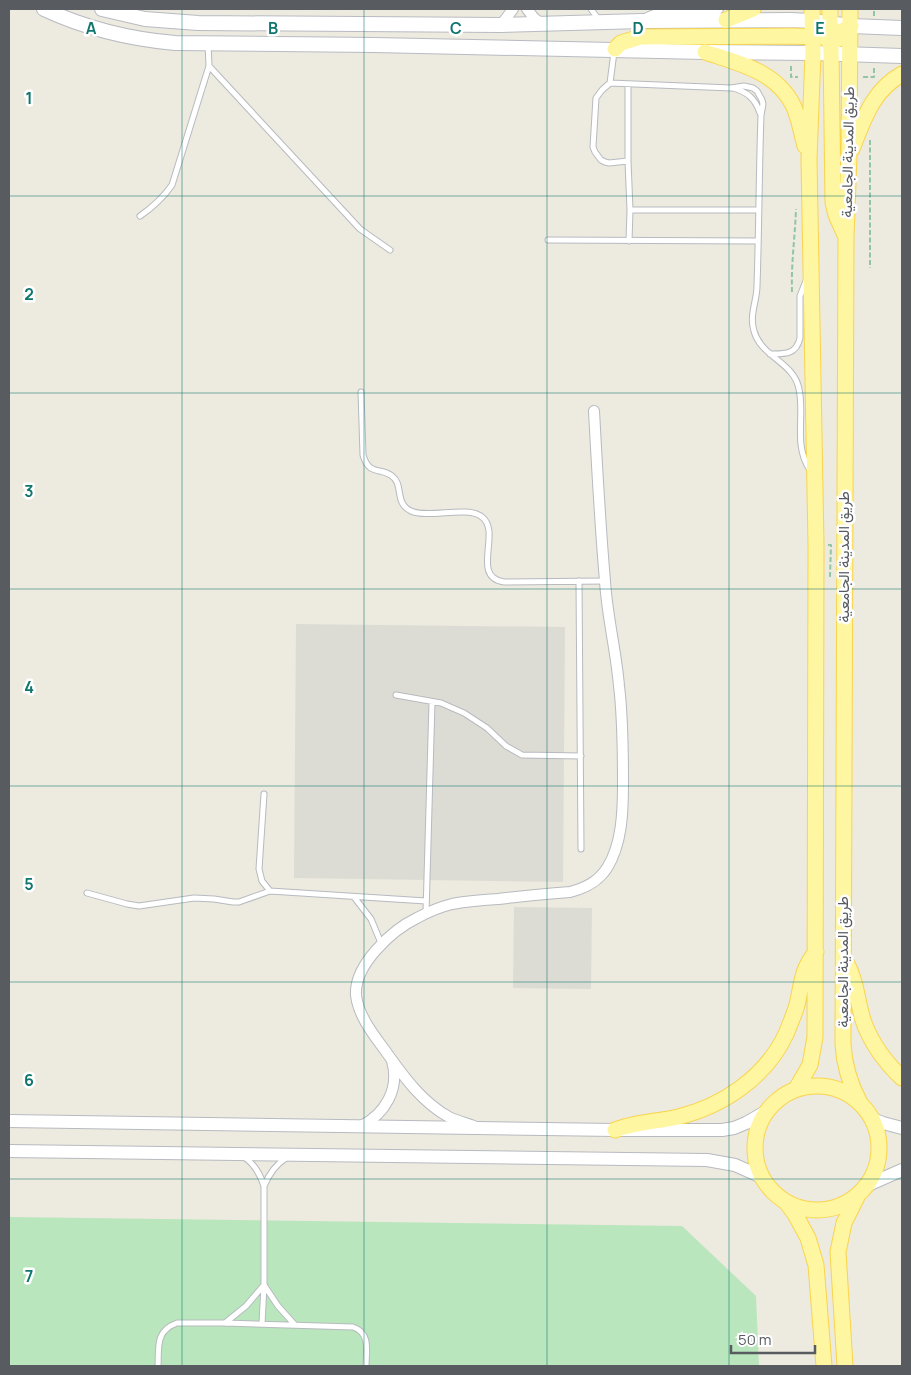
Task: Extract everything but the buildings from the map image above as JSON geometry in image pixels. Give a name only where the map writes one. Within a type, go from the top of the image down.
[{"type":"main road","points":[[44,9],[85,26],[116,35],[175,43],[615,49],[902,56]]},
{"type":"main road","points":[[102,9],[146,19],[198,23],[501,25],[642,21],[722,15],[812,15]]},
{"type":"main road","points":[[722,15],[753,9]]},
{"type":"main road","name":"طريق المدينة الجامعية","points":[[850,9],[849,157],[846,236],[844,576],[844,1054],[851,1084],[860,1103]]},
{"type":"main road","name":"طريق المدينة الجامعية","points":[[796,1089],[810,1065],[814,1047],[816,952],[816,545],[809,159],[813,53],[827,28],[812,15]]},
{"type":"main road","points":[[615,49],[621,43],[630,39],[649,36],[790,36],[827,28],[851,26],[902,28]]},
{"type":"main road","points":[[827,28],[831,54],[833,202],[838,220],[846,236]]},
{"type":"main road","points":[[827,28],[850,55]]},
{"type":"main road","points":[[705,52],[787,83],[809,159]]},
{"type":"main road","points":[[849,157],[868,110],[875,98],[883,88],[902,74]]},
{"type":"main road","points":[[615,1130],[634,1124],[696,1112],[714,1105],[746,1084],[766,1064],[783,1040],[797,1005],[803,972],[810,958],[816,952]]},
{"type":"main road","points":[[844,958],[851,972],[864,1024],[882,1056],[902,1078]]},
{"type":"main road","points":[[807,1086],[830,1087],[841,1090],[860,1103],[872,1119],[880,1145],[879,1160],[875,1173],[868,1185],[857,1197],[846,1204],[822,1210],[804,1209],[776,1196],[762,1177],[757,1164],[755,1150],[756,1136],[767,1110],[785,1094],[807,1086]]},
{"type":"main road","points":[[845,1366],[838,1252],[844,1223],[857,1197]]},
{"type":"main road","points":[[786,1202],[808,1238],[816,1266],[824,1366]]},
{"type":"street","points":[[501,25],[513,9]]},
{"type":"street","points":[[527,9],[542,24]]},
{"type":"street","points":[[482,1128],[452,1118],[435,1108],[415,1089],[390,1058],[362,1014],[356,997],[358,979],[361,971],[382,945],[415,918],[440,908],[463,902],[570,892],[584,888],[597,880],[606,870],[612,857],[619,836],[623,807],[623,744],[619,685],[604,581],[594,411]]},
{"type":"street","points":[[361,1126],[381,1112],[390,1098],[394,1082],[393,1066],[390,1058]]},
{"type":"street","points":[[9,1121],[722,1130],[746,1124],[767,1110]]},
{"type":"street","points":[[872,1119],[902,1128]]},
{"type":"street","points":[[9,1151],[707,1160],[736,1165],[762,1177]]},
{"type":"street","points":[[868,1185],[902,1170]]},
{"type":"lane","points":[[591,9],[601,22]]},
{"type":"lane","points":[[140,216],[164,197],[172,185],[209,66],[208,44]]},
{"type":"lane","points":[[615,49],[610,83],[596,98],[594,147],[595,152],[605,162],[628,161]]},
{"type":"lane","points":[[209,66],[360,229],[390,250]]},
{"type":"lane","points":[[610,83],[731,88],[743,91],[752,97],[758,106],[761,115],[757,289],[752,312],[753,329],[758,341],[789,370],[798,384],[802,451],[809,468],[815,476]]},
{"type":"lane","points":[[628,84],[629,241]]},
{"type":"lane","points":[[630,210],[758,210]]},
{"type":"lane","points":[[548,240],[758,241]]},
{"type":"lane","points":[[770,354],[784,354],[793,351],[796,347],[800,338],[800,296],[811,275]]},
{"type":"lane","points":[[362,392],[364,460],[370,468],[394,477],[401,500],[407,508],[416,512],[472,513],[482,517],[486,521],[489,531],[488,570],[496,580],[504,582],[604,581]]},
{"type":"lane","points":[[580,581],[581,849]]},
{"type":"lane","points":[[396,696],[440,703],[464,713],[487,728],[506,746],[522,755],[581,756]]},
{"type":"lane","points":[[426,913],[432,702]]},
{"type":"lane","points":[[264,794],[259,869],[262,881],[270,891]]},
{"type":"lane","points":[[87,894],[139,906],[194,898],[239,902],[270,891],[426,901]]},
{"type":"lane","points":[[354,897],[371,919],[382,945]]},
{"type":"lane","points":[[242,1155],[256,1168],[264,1186],[262,1324]]},
{"type":"lane","points":[[264,1186],[274,1168],[290,1155]]},
{"type":"lane","points":[[225,1323],[246,1306],[264,1285]]},
{"type":"lane","points":[[264,1285],[278,1306],[295,1325]]},
{"type":"lane","points":[[158,1366],[161,1336],[164,1330],[178,1323],[359,1328],[366,1337],[366,1366]]},
{"type":"path","points":[[870,137],[870,268]]},
{"type":"path","points":[[792,297],[791,266],[795,238],[796,206]]},
{"type":"path","points":[[816,545],[831,545],[830,576],[844,576]]},
{"type":"shaded area","points":[[296,624],[565,627],[563,882],[294,878]]},
{"type":"shaded area","points":[[514,907],[592,908],[591,989],[513,988]]},
{"type":"green space","points":[[9,1217],[682,1226],[756,1296],[759,1366],[9,1366]]}]
